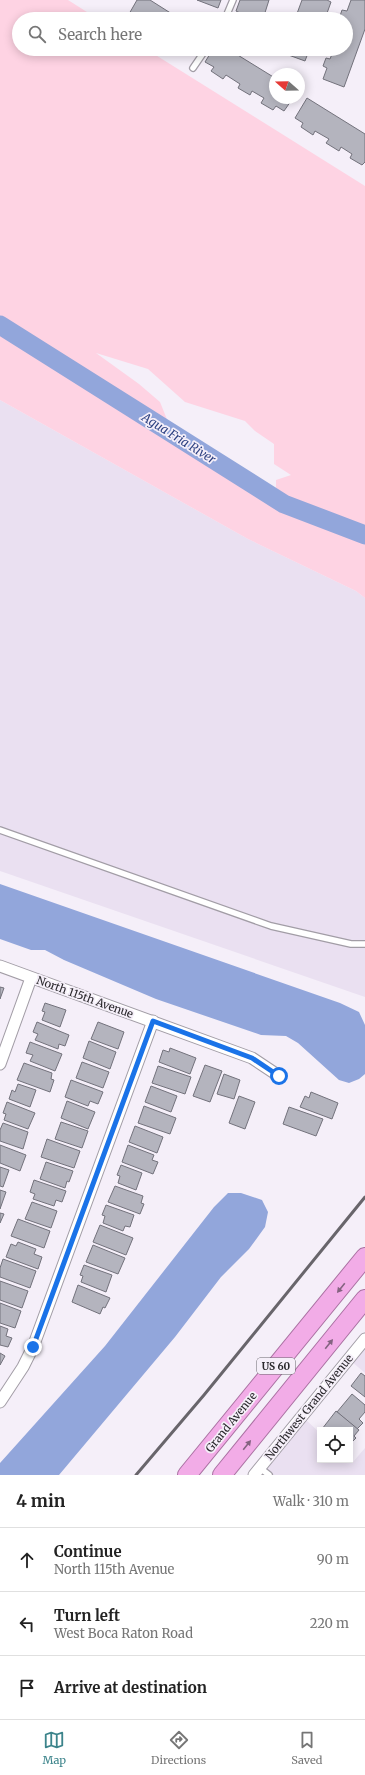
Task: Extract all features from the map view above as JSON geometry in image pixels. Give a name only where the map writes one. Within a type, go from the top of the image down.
[{"type":"highway","name":"Grand Avenue","points":[[187,1475],[365,1257]]},
{"type":"highway","name":"US 60","points":[[222,1475],[365,1300]]},
{"type":"street","name":"North 115th Avenue","points":[[0,966],[252,1058],[279,1076]]},
{"type":"street","points":[[0,1064],[31,978]]},
{"type":"street","points":[[0,1402],[23,1367],[33,1347],[153,1021]]},
{"type":"street","name":"Northwest Grand Avenue","points":[[257,1471],[365,1339]]},
{"type":"lane","points":[[228,12],[233,0]]},
{"type":"lane","points":[[193,68],[201,56]]},
{"type":"lane","points":[[0,830],[271,926],[344,943],[365,944]]},
{"type":"lane","points":[[257,1471],[269,1475]]},
{"type":"shaded area","points":[[0,0],[68,0],[87,12],[12,12],[12,56],[157,56],[365,186],[365,598],[356,591],[248,539],[0,400]],"holes":[[[96,353],[148,369],[185,402],[245,421],[255,431],[274,444],[274,464],[291,475],[276,480],[276,488],[282,492],[275,504],[178,447],[160,402],[139,384]]]},
{"type":"shaded area","points":[[0,400],[248,539],[356,591],[365,598],[365,997],[0,871]]},
{"type":"shaded area","points":[[365,1344],[365,1373],[351,1361]]},
{"type":"shaded area","points":[[306,1420],[317,1430],[317,1463],[353,1463],[365,1448],[365,1475],[260,1475]]},
{"type":"water","points":[[0,884],[340,1003],[359,1012],[365,1025],[365,1074],[359,1079],[349,1083],[339,1080],[298,1043],[286,1036],[261,1035],[156,999],[64,960],[45,950],[31,950],[0,939]]},
{"type":"water","points":[[228,1193],[241,1193],[262,1200],[268,1212],[265,1227],[249,1249],[221,1277],[175,1337],[59,1475],[0,1475],[0,1463],[105,1346],[214,1207]]},
{"type":"building","points":[[137,0],[150,0],[169,12],[130,12]]},
{"type":"building","points":[[197,0],[221,0],[218,8]]},
{"type":"building","points":[[240,0],[269,0],[265,12],[236,11]]},
{"type":"building","points":[[302,0],[327,0],[331,2],[327,12],[298,12]]},
{"type":"building","points":[[351,0],[365,0],[365,29],[344,87],[323,79],[327,68],[323,66],[326,58],[330,59],[331,56],[353,56],[353,12],[341,12],[342,10],[347,11]]},
{"type":"building","points":[[209,56],[239,56],[269,74],[269,104],[289,104],[284,111],[276,106],[273,110],[261,103],[264,98],[252,91],[250,95],[238,88],[240,84],[226,75],[223,79],[211,71],[214,67],[205,62]]},
{"type":"building","points":[[291,56],[307,56],[305,61]]},
{"type":"building","points":[[307,98],[365,134],[365,162],[362,165],[350,158],[352,154],[341,147],[339,151],[326,143],[329,139],[315,131],[313,135],[301,127],[303,123],[295,118],[303,104],[305,104]]},
{"type":"building","points":[[0,987],[4,988],[0,999]]},
{"type":"building","points":[[45,1003],[66,1010],[60,1027],[42,1020],[45,1012],[42,1011]]},
{"type":"building","points":[[37,1022],[69,1035],[65,1046],[59,1044],[58,1049],[35,1040],[38,1034],[33,1032]]},
{"type":"building","points":[[98,1022],[124,1032],[118,1049],[91,1039]]},
{"type":"building","points":[[89,1041],[116,1052],[110,1069],[83,1058]]},
{"type":"building","points":[[30,1042],[62,1054],[55,1071],[30,1061],[33,1055],[26,1053]]},
{"type":"building","points":[[170,1048],[196,1058],[190,1074],[159,1062],[163,1050],[169,1052]]},
{"type":"building","points":[[82,1062],[109,1072],[103,1088],[76,1078]]},
{"type":"building","points":[[24,1063],[52,1073],[51,1079],[54,1080],[50,1092],[17,1080]]},
{"type":"building","points":[[205,1065],[222,1071],[210,1102],[193,1096]]},
{"type":"building","points":[[158,1066],[191,1077],[185,1094],[152,1083]]},
{"type":"building","points":[[224,1074],[240,1080],[234,1099],[217,1094]]},
{"type":"building","points":[[71,1080],[103,1092],[98,1104],[90,1101],[88,1106],[65,1097]]},
{"type":"building","points":[[18,1084],[36,1090],[30,1107],[9,1099],[12,1090],[15,1092]]},
{"type":"building","points":[[151,1086],[177,1096],[171,1112],[145,1102]]},
{"type":"building","points":[[311,1092],[338,1103],[332,1119],[300,1107],[305,1096],[309,1098]]},
{"type":"building","points":[[239,1096],[255,1102],[245,1129],[229,1123]]},
{"type":"building","points":[[67,1101],[95,1112],[88,1129],[61,1118]]},
{"type":"building","points":[[7,1102],[35,1113],[28,1129],[4,1120],[6,1114],[3,1113]]},
{"type":"building","points":[[144,1106],[176,1118],[170,1134],[138,1123]]},
{"type":"building","points":[[289,1107],[323,1119],[316,1136],[283,1124]]},
{"type":"building","points":[[61,1122],[88,1131],[82,1148],[55,1139]]},
{"type":"building","points":[[3,1123],[28,1132],[23,1149],[0,1141],[0,1130]]},
{"type":"building","points":[[135,1126],[163,1137],[157,1153],[129,1142]]},
{"type":"building","points":[[47,1139],[80,1151],[74,1168],[41,1157]]},
{"type":"building","points":[[0,1145],[26,1155],[20,1171],[0,1163]]},
{"type":"building","points":[[128,1145],[154,1155],[152,1160],[158,1162],[153,1174],[122,1162]]},
{"type":"building","points":[[46,1162],[73,1171],[65,1188],[40,1179]]},
{"type":"building","points":[[121,1165],[142,1173],[136,1190],[118,1183],[120,1176],[117,1175]]},
{"type":"building","points":[[0,1167],[9,1170],[3,1187],[0,1186]]},
{"type":"building","points":[[34,1180],[66,1191],[62,1202],[56,1200],[54,1206],[33,1199],[35,1194],[30,1192]]},
{"type":"building","points":[[115,1186],[143,1196],[141,1203],[144,1204],[140,1214],[108,1202]]},
{"type":"building","points":[[0,1190],[6,1192],[0,1209]]},
{"type":"building","points":[[32,1202],[57,1211],[51,1228],[25,1219]]},
{"type":"building","points":[[106,1205],[134,1215],[130,1227],[125,1226],[123,1231],[103,1223],[105,1216],[102,1215]]},
{"type":"building","points":[[0,1213],[4,1214],[0,1223]]},
{"type":"building","points":[[18,1219],[50,1231],[44,1248],[11,1236]]},
{"type":"building","points":[[100,1225],[133,1238],[126,1255],[93,1242]]},
{"type":"building","points":[[18,1242],[36,1249],[34,1254],[42,1257],[38,1269],[6,1257],[11,1244],[16,1246]]},
{"type":"building","points":[[93,1245],[125,1258],[118,1274],[86,1262]]},
{"type":"building","points":[[3,1259],[36,1271],[30,1288],[0,1277],[0,1268]]},
{"type":"building","points":[[84,1265],[112,1275],[106,1292],[81,1282],[83,1276],[80,1275]]},
{"type":"building","points":[[0,1281],[28,1291],[22,1308],[0,1300]]},
{"type":"building","points":[[78,1285],[110,1298],[100,1314],[72,1302]]},
{"type":"building","points":[[0,1303],[21,1311],[15,1328],[0,1323]]},
{"type":"building","points":[[0,1326],[8,1329],[6,1336],[12,1338],[8,1347],[0,1345]]},
{"type":"building","points":[[0,1353],[5,1356],[0,1365]]},
{"type":"building","points":[[361,1373],[365,1376],[365,1397],[351,1386]]},
{"type":"building","points":[[352,1394],[365,1405],[365,1412],[359,1419],[363,1423],[357,1429],[337,1412]]},
{"type":"building","points":[[336,1411],[359,1430],[354,1436],[356,1438],[353,1441],[353,1427],[324,1427]]},
{"type":"waterway","name":"Agua Fria River","points":[[0,325],[284,504],[365,535]]},
{"type":"railway","points":[[136,1475],[204,1395],[365,1197]]},
{"type":"route","points":[[33,1347],[153,1021],[252,1058],[279,1076]]}]
